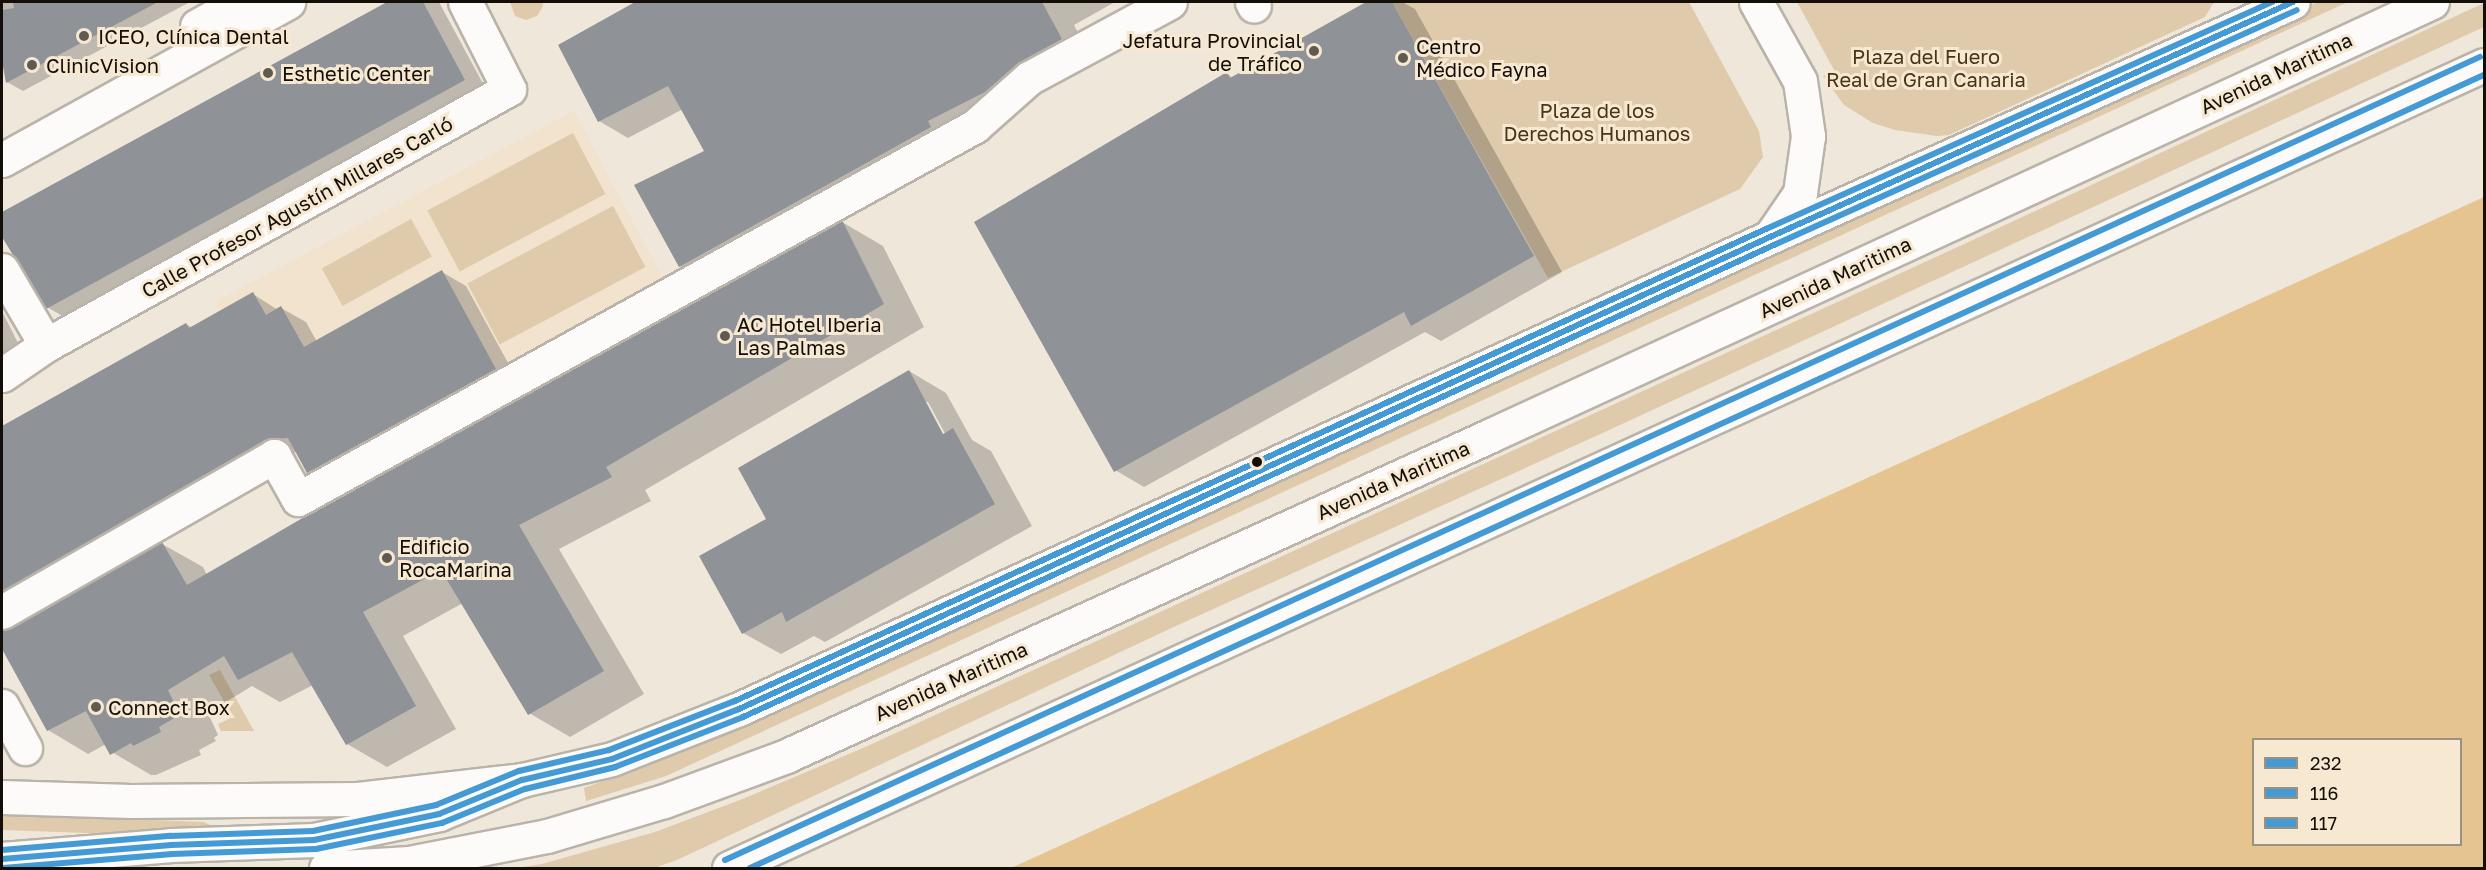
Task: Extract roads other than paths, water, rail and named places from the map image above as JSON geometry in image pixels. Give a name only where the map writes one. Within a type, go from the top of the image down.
[{"type":"main road","points":[[2,135],[240,2]]},
{"type":"main road","points":[[2,160],[288,2]]},
{"type":"main road","name":"Calle Profesor Agustín Millares Carló","points":[[2,375],[46,345],[509,89],[465,2]]},
{"type":"main road","points":[[2,612],[274,456],[298,499],[975,126],[1029,78],[1170,2]]},
{"type":"main road","points":[[1756,2],[1800,81],[1808,136],[1800,193],[1770,237]]},
{"type":"main road","points":[[2,797],[131,801],[358,799],[522,780],[612,759],[739,710],[1770,237],[2293,2]]},
{"type":"main road","name":"Avenida Maritima","points":[[326,868],[409,863],[547,836],[664,801],[786,756],[1489,436],[2432,2]]},
{"type":"main road","points":[[729,868],[2484,65]]},
{"type":"main road","points":[[2,270],[46,345]]},
{"type":"main road","points":[[2,706],[25,748]]},
{"type":"main road","points":[[2,859],[171,845],[314,840],[439,814],[522,780]]},
{"type":"place","name":"ICEO, Clínica Dental","points":[[84,36]]},
{"type":"place","name":"Jefatura Provincial de Tráfico","points":[[1314,51]]},
{"type":"place","name":"Centro Médico Fayna","points":[[1403,58]]},
{"type":"place","name":"ClinicVision","points":[[32,65]]},
{"type":"place","name":"Esthetic Center","points":[[268,73]]},
{"type":"place","name":"AC Hotel Iberia Las Palmas","points":[[725,336]]},
{"type":"place","name":"Edificio RocaMarina","points":[[387,558]]},
{"type":"place","name":"Connect Box","points":[[96,707]]},
{"type":"park label","name":"Plaza del Fuero Real de Gran Canaria","points":[[1926,68]]},
{"type":"park label","name":"Plaza de los Derechos Humanos","points":[[1597,122]]}]
